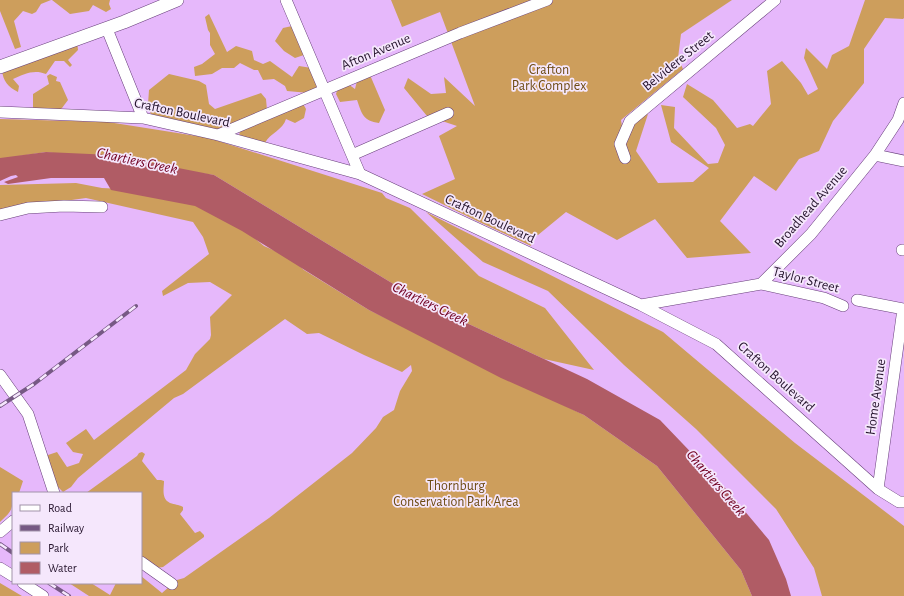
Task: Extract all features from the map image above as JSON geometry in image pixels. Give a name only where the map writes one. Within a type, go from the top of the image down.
[{"type":"main road","points":[[0,67],[107,29],[177,0]]},
{"type":"street","points":[[286,0],[360,174]]},
{"type":"street","name":"Afton Avenue","points":[[218,135],[460,33],[547,0]]},
{"type":"street","name":"Belvidere Street","points":[[625,158],[620,144],[630,121],[775,0]]},
{"type":"street","points":[[107,29],[143,118]]},
{"type":"street","name":"Broadhead Avenue","points":[[761,284],[815,237],[875,155],[898,120],[904,103]]},
{"type":"street","name":"Crafton Boulevard","points":[[0,112],[105,115],[143,118],[218,135],[360,174],[641,305],[716,344],[878,489],[899,502],[904,502]]},
{"type":"street","points":[[352,155],[448,114]]},
{"type":"street","points":[[875,155],[904,160]]},
{"type":"street","points":[[0,215],[28,208],[64,206],[102,207]]},
{"type":"street","points":[[641,305],[761,284]]},
{"type":"street","name":"Taylor Street","points":[[761,284],[824,298],[843,306]]},
{"type":"street","name":"Taylor Street","points":[[857,300],[904,309]]},
{"type":"street","name":"Home Avenue","points":[[878,489],[904,309]]},
{"type":"street","points":[[0,375],[28,414],[52,492]]},
{"type":"street","points":[[0,532],[12,522]]},
{"type":"street","points":[[142,563],[172,584]]},
{"type":"street","points":[[0,568],[12,575]]},
{"type":"street","points":[[25,584],[43,596]]},
{"type":"green space","points":[[0,0],[51,0],[41,4],[36,12],[32,14],[23,11],[14,21],[21,47],[15,49],[0,11]]},
{"type":"green space","points":[[52,0],[110,0],[109,4],[111,9],[106,12],[93,5],[89,11],[70,14]]},
{"type":"green space","name":"Crafton Park Complex","points":[[391,0],[732,0],[681,34],[678,58],[683,69],[621,120],[622,126],[648,114],[636,151],[658,183],[693,182],[709,168],[671,142],[661,105],[675,107],[674,128],[708,164],[718,163],[725,145],[716,128],[683,97],[687,84],[713,100],[737,128],[750,124],[753,126],[771,104],[767,71],[782,61],[801,83],[808,95],[818,89],[804,58],[806,48],[827,69],[832,55],[849,46],[865,0],[904,0],[904,18],[885,18],[864,49],[864,83],[833,121],[819,151],[799,159],[776,191],[754,176],[720,221],[751,253],[687,258],[655,219],[617,240],[566,212],[538,235],[534,233],[531,246],[422,194],[455,179],[439,136],[457,126],[427,116],[404,88],[408,78],[431,94],[446,93],[444,77],[475,106],[440,12],[402,27]]},
{"type":"green space","points":[[209,14],[227,52],[236,46],[252,51],[254,60],[263,64],[270,61],[292,77],[299,66],[318,69],[324,83],[309,93],[287,91],[285,86],[274,79],[263,80],[258,70],[254,70],[240,63],[234,68],[222,68],[212,74],[195,76],[194,67],[202,64],[215,54],[210,45],[210,33],[205,17]]},
{"type":"green space","points":[[292,26],[307,54],[295,58],[284,51],[275,41],[283,28]]},
{"type":"green space","points":[[77,42],[78,50],[68,60],[72,65],[70,67],[64,61],[55,61],[46,74],[33,72],[13,79],[19,86],[18,92],[11,88],[5,80],[2,70]]},
{"type":"green space","points":[[50,74],[57,77],[56,81],[60,82],[68,100],[62,108],[51,116],[33,111],[33,94],[49,84],[47,76]]},
{"type":"green space","points":[[169,74],[199,81],[206,85],[209,104],[215,109],[261,93],[266,99],[267,110],[215,130],[152,118],[148,104],[149,90]]},
{"type":"green space","points":[[370,75],[385,110],[379,123],[366,119],[357,100],[340,102],[336,94],[338,88],[348,84],[355,89],[357,81]]},
{"type":"green space","points":[[302,102],[306,109],[304,118],[295,123],[286,119],[282,126],[265,143],[239,137],[240,130]]},
{"type":"green space","points":[[0,119],[108,122],[209,138],[382,193],[386,198],[410,208],[479,276],[545,308],[594,370],[544,359],[428,305],[214,175],[46,152],[0,160]]},
{"type":"green space","name":"Thornburg Conservation Park Area","points":[[76,183],[102,188],[123,189],[200,203],[246,231],[264,246],[289,257],[304,270],[369,310],[584,415],[657,466],[741,570],[752,596],[89,596],[71,584],[93,584],[110,595],[116,584],[142,584],[142,577],[162,593],[177,580],[184,578],[269,518],[352,453],[376,428],[383,417],[394,410],[400,391],[412,371],[411,365],[402,372],[319,333],[307,334],[285,319],[183,394],[174,398],[78,478],[71,487],[63,492],[55,484],[45,456],[57,452],[67,467],[79,463],[83,454],[73,452],[66,443],[86,429],[94,440],[186,370],[195,354],[210,339],[210,317],[232,295],[210,282],[188,283],[163,296],[162,291],[209,254],[203,237],[193,222],[86,198],[0,210],[0,185]]},
{"type":"green space","points":[[426,212],[663,332],[795,443],[904,526],[904,596],[822,596],[814,568],[776,509],[696,429],[624,365],[548,291],[483,262]]},
{"type":"green space","points":[[142,452],[145,454],[142,461],[157,480],[164,481],[165,499],[170,503],[183,507],[180,514],[195,533],[200,531],[204,535],[204,537],[163,567],[157,568],[142,559],[142,492],[87,492]]},
{"type":"green space","points":[[0,467],[23,481],[19,492],[12,492],[11,509],[0,522]]},
{"type":"green space","points":[[0,583],[22,596],[0,596]]},
{"type":"water","name":"Chartiers Creek","points":[[46,152],[112,155],[214,175],[428,305],[587,379],[660,420],[727,490],[769,540],[786,579],[791,596],[752,596],[741,570],[657,466],[584,415],[501,378],[369,310],[242,231],[195,206],[111,190],[104,178],[51,178],[8,184],[4,182],[18,177],[16,175],[0,181],[0,158]]},
{"type":"railway","points":[[0,406],[34,384],[136,306]]},
{"type":"railway","points":[[0,544],[12,552]]},
{"type":"railway","points":[[51,584],[69,596]]}]
